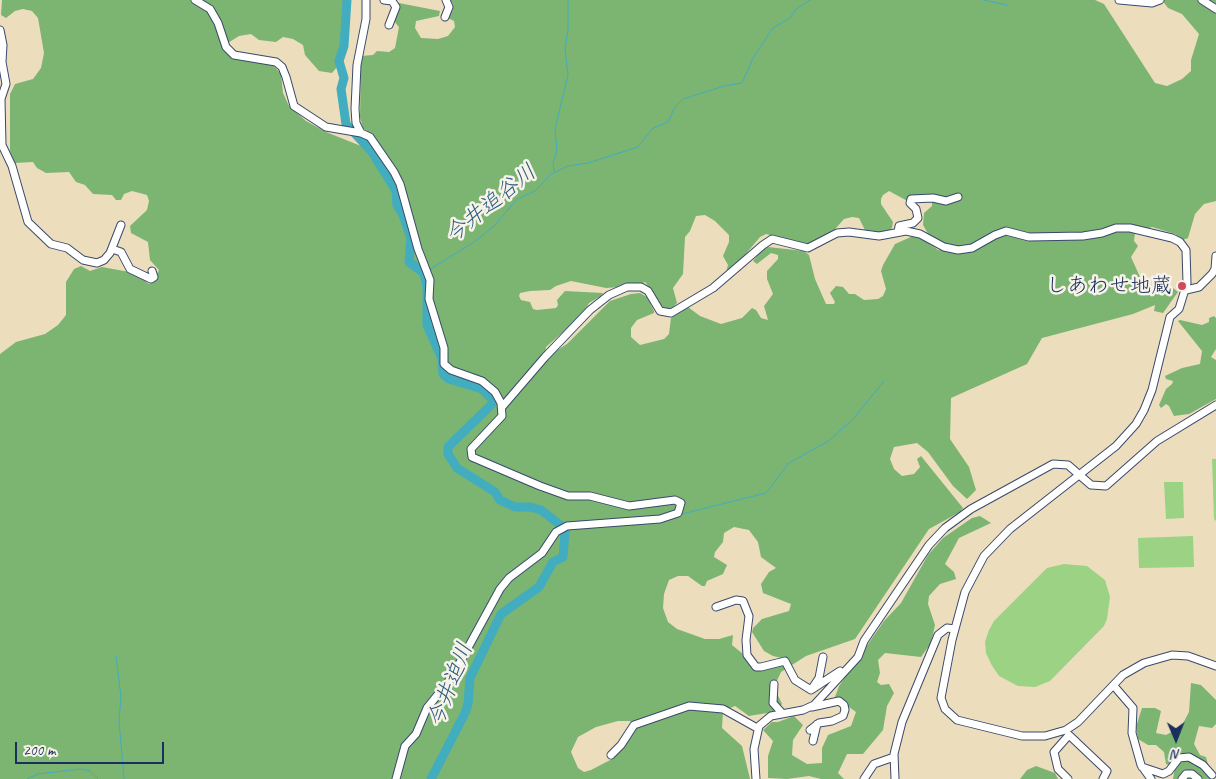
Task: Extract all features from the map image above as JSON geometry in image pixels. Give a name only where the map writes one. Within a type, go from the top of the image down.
[{"type":"street","points":[[195,0],[203,3],[214,16],[226,47],[234,56],[276,62],[282,67],[294,106],[305,115],[332,129],[361,133],[370,137],[394,172],[430,280],[429,299],[434,323],[444,348],[444,364],[451,370],[482,382],[495,392],[502,407],[502,416],[472,449],[472,457],[475,460],[492,464],[540,486],[568,496],[590,496],[629,506],[680,501],[680,510],[660,519],[567,526],[556,532],[542,553],[509,578],[500,588],[452,677],[427,708],[416,734],[405,746],[396,779]]},
{"type":"street","points":[[361,133],[356,123],[355,109],[358,66],[366,19],[366,0]]},
{"type":"street","points":[[384,0],[392,1],[396,7],[389,25]]},
{"type":"street","points":[[445,17],[450,7],[446,0]]},
{"type":"street","points":[[1119,0],[1152,3],[1160,0]]},
{"type":"street","points":[[1202,0],[1216,9]]},
{"type":"street","points":[[0,30],[3,45],[2,62],[6,84],[0,99],[2,145],[12,166],[28,222],[51,244],[67,248],[88,262],[97,263],[104,260],[112,249],[121,225]]},
{"type":"street","points":[[898,232],[899,226],[913,224],[918,218],[916,209],[910,203],[911,199],[933,198],[946,201],[958,197]]},
{"type":"street","points":[[502,407],[545,357],[590,310],[615,292],[627,287],[641,287],[651,295],[660,311],[671,313],[713,288],[772,239],[808,248],[837,233],[849,232],[879,236],[898,232],[913,232],[944,247],[958,250],[972,248],[1006,231],[1032,237],[1094,235],[1116,228],[1146,230],[1180,242],[1186,250],[1188,262],[1186,290],[1179,309],[1170,317],[1152,390],[1144,410],[1121,441],[1010,529],[989,551],[973,574],[955,629],[940,690],[942,704],[951,716],[967,723],[1022,736],[1046,736],[1067,732]]},
{"type":"street","points":[[112,249],[121,252],[130,269],[151,279],[154,277],[152,271]]},
{"type":"street","points":[[1186,290],[1199,287],[1212,274],[1215,269],[1216,256]]},
{"type":"street","points":[[756,779],[754,749],[758,728],[768,717],[803,710],[810,706],[858,657],[864,641],[929,545],[945,528],[970,509],[1053,464],[1064,463],[1091,485],[1106,486],[1156,441],[1216,405]]},
{"type":"street","points":[[716,606],[736,600],[743,601],[750,616],[746,640],[747,655],[751,662],[761,668],[780,661],[786,662],[794,680],[811,690]]},
{"type":"street","points":[[896,779],[894,757],[900,730],[938,636],[947,628],[955,629]]},
{"type":"street","points":[[1068,779],[1058,769],[1054,752],[1067,732],[1132,669],[1144,663],[1165,657],[1188,656],[1216,666]]},
{"type":"street","points":[[811,690],[819,678],[823,657]]},
{"type":"street","points":[[811,690],[849,666]]},
{"type":"street","points":[[774,684],[773,704],[782,713]]},
{"type":"street","points":[[1114,686],[1133,708],[1131,730],[1141,767],[1151,779]]},
{"type":"street","points":[[810,706],[839,701],[844,707],[843,716],[832,721],[817,724],[810,730]]},
{"type":"street","points":[[611,755],[634,725],[643,720],[664,716],[689,706],[711,707],[730,712],[758,728]]},
{"type":"street","points":[[813,741],[817,724]]},
{"type":"street","points":[[1067,732],[1107,771],[1103,779]]},
{"type":"street","points":[[864,779],[874,764],[894,757]]},
{"type":"street","points":[[1141,767],[1163,774],[1169,771],[1179,758],[1189,757],[1203,765],[1214,776]]},
{"type":"street","points":[[1182,779],[1186,774],[1192,774],[1198,779]]},
{"type":"green space","points":[[2,0],[344,0],[340,49],[337,67],[332,73],[319,71],[305,55],[303,45],[293,39],[283,37],[276,42],[259,40],[251,34],[239,36],[223,46],[222,49],[234,59],[273,65],[281,74],[283,93],[289,106],[306,121],[326,132],[361,146],[371,134],[363,128],[360,117],[361,56],[373,55],[377,51],[389,52],[395,48],[399,27],[394,21],[399,3],[440,11],[439,16],[416,21],[415,28],[421,38],[438,39],[448,36],[455,27],[454,21],[448,18],[453,10],[453,4],[450,0],[1095,0],[1104,4],[1155,83],[1167,86],[1182,79],[1191,71],[1191,60],[1199,34],[1182,14],[1168,8],[1162,0],[1216,0],[1216,201],[1204,204],[1195,214],[1188,238],[1183,240],[1175,234],[1152,227],[1135,233],[1134,241],[1138,246],[1131,257],[1140,277],[1137,289],[1152,289],[1165,275],[1168,284],[1178,292],[1163,313],[1154,311],[1155,305],[1133,314],[1042,338],[1027,364],[951,398],[950,439],[969,467],[976,490],[967,499],[953,486],[928,452],[917,443],[894,447],[890,459],[894,469],[902,476],[914,474],[920,467],[917,459],[921,456],[963,508],[960,512],[929,529],[855,639],[806,656],[781,672],[774,687],[782,704],[773,712],[749,716],[735,706],[723,711],[722,728],[742,746],[750,779],[0,779],[0,354],[16,342],[45,334],[58,325],[66,315],[66,282],[74,269],[81,266],[90,271],[102,267],[135,273],[149,284],[154,280],[159,270],[150,260],[148,242],[131,233],[130,226],[147,210],[149,201],[147,195],[132,191],[124,194],[121,200],[116,200],[112,195],[93,194],[85,185],[76,182],[69,172],[46,173],[37,168],[33,162],[15,163],[10,151],[10,94],[15,84],[33,79],[41,68],[44,53],[38,18],[32,11],[23,9],[15,11],[6,18],[1,15]],"holes":[[[889,191],[913,204],[928,200],[932,202],[932,206],[924,213],[923,225],[930,237],[949,248],[949,251],[938,250],[926,241],[913,236],[895,244],[881,271],[886,289],[883,296],[878,299],[864,300],[855,294],[849,294],[843,287],[836,286],[830,293],[835,302],[834,304],[826,304],[815,279],[809,255],[804,251],[768,247],[762,250],[753,261],[757,264],[771,253],[778,255],[778,259],[767,271],[767,279],[773,294],[764,306],[768,320],[761,318],[756,310],[752,308],[742,318],[721,324],[700,316],[688,307],[671,318],[669,334],[664,339],[640,345],[631,337],[631,328],[637,320],[654,313],[654,311],[647,297],[640,293],[631,294],[610,301],[567,344],[548,356],[545,355],[546,347],[582,315],[589,303],[603,293],[565,291],[557,300],[558,305],[556,308],[537,310],[533,309],[530,302],[521,300],[519,296],[520,293],[530,291],[550,290],[571,281],[606,288],[635,286],[645,282],[654,293],[659,305],[668,309],[672,308],[677,303],[673,288],[683,274],[685,237],[690,231],[696,216],[705,215],[715,221],[729,235],[729,242],[723,256],[728,265],[726,272],[729,274],[760,237],[766,234],[807,244],[829,236],[844,219],[852,217],[859,218],[866,232],[887,232],[892,228],[893,222],[881,204],[881,199]],[[734,527],[749,530],[758,542],[761,557],[776,568],[769,572],[761,584],[763,593],[791,604],[789,611],[762,619],[753,628],[752,632],[764,651],[773,656],[786,659],[758,666],[748,664],[743,654],[732,645],[733,635],[719,639],[705,639],[677,629],[668,622],[663,608],[664,594],[669,580],[678,576],[688,576],[702,586],[705,586],[707,581],[723,574],[727,565],[714,557],[715,552],[723,542],[724,533]],[[618,721],[630,721],[634,724],[614,758],[584,772],[578,768],[571,752],[578,737],[596,727]]]},
{"type":"green space","points":[[1214,316],[1216,318],[1216,349],[1211,357],[1216,360],[1216,399],[1189,414],[1174,416],[1169,406],[1166,404],[1161,408],[1159,405],[1166,389],[1173,381],[1166,379],[1165,376],[1182,368],[1200,364],[1202,351],[1178,321],[1202,325],[1209,322],[1209,318]]},
{"type":"green space","points":[[1212,459],[1216,459],[1216,521],[1214,519]]},
{"type":"green space","points":[[1164,482],[1183,482],[1184,518],[1166,519]]},
{"type":"green space","points":[[980,516],[991,523],[959,538],[945,564],[954,572],[956,579],[940,584],[929,596],[928,604],[935,625],[931,643],[921,657],[885,653],[878,660],[880,673],[877,682],[881,685],[889,684],[894,693],[887,706],[883,730],[863,754],[847,754],[838,773],[844,779],[821,779],[809,776],[787,779],[768,778],[768,756],[773,741],[763,730],[772,722],[778,722],[794,716],[803,725],[793,740],[792,755],[807,764],[822,763],[822,748],[828,735],[851,726],[856,712],[835,697],[839,686],[884,621],[901,603],[928,555],[943,538],[972,518]]},
{"type":"green space","points":[[1193,536],[1194,567],[1139,568],[1138,538]]},
{"type":"green space","points":[[1064,564],[1087,566],[1105,580],[1110,597],[1107,619],[1104,626],[1050,681],[1035,687],[1018,686],[999,676],[991,664],[986,653],[985,642],[989,630],[994,621],[1047,568]]},
{"type":"green space","points":[[1191,683],[1201,685],[1216,700],[1216,724],[1212,728],[1199,726],[1194,744],[1200,755],[1206,757],[1212,779],[1173,779],[1175,767],[1166,764],[1164,752],[1156,745],[1148,745],[1138,739],[1136,727],[1142,708],[1155,708],[1161,711],[1156,733],[1166,735],[1181,727],[1189,712]]},
{"type":"green space","points":[[1036,766],[1055,773],[1058,779],[1020,779],[1027,770]]},
{"type":"waterway","name":"今井迫川","points":[[347,0],[344,46],[339,61],[344,78],[341,89],[346,124],[372,152],[396,191],[397,205],[403,215],[411,238],[409,262],[424,273],[427,287],[427,325],[442,359],[443,374],[449,379],[482,389],[492,399],[492,404],[448,447],[448,454],[457,468],[495,492],[500,500],[515,507],[530,507],[541,510],[559,524],[565,532],[563,557],[553,562],[539,587],[501,614],[470,678],[468,704],[465,713],[431,779]]},
{"type":"waterway","points":[[554,171],[553,164],[557,150],[555,129],[568,75],[565,49],[568,29],[568,0]]},
{"type":"waterway","name":"今井追谷川","points":[[429,270],[474,242],[494,226],[517,199],[535,191],[551,174],[568,166],[588,163],[638,147],[653,128],[668,122],[675,107],[683,99],[724,86],[742,83],[753,58],[773,28],[790,18],[796,9],[810,0]]},
{"type":"waterway","name":"今井追谷川","points":[[983,0],[1007,5]]},
{"type":"waterway","points":[[682,514],[766,493],[789,463],[830,440],[854,418],[884,381]]},
{"type":"waterway","points":[[565,532],[574,528]]},
{"type":"waterway","points":[[116,656],[121,697],[119,722],[124,779]]},
{"type":"waterway","points":[[27,779],[38,774],[80,769],[90,771],[98,779]]},
{"type":"place","name":"しあわせ地蔵","points":[[1182,286]]}]
